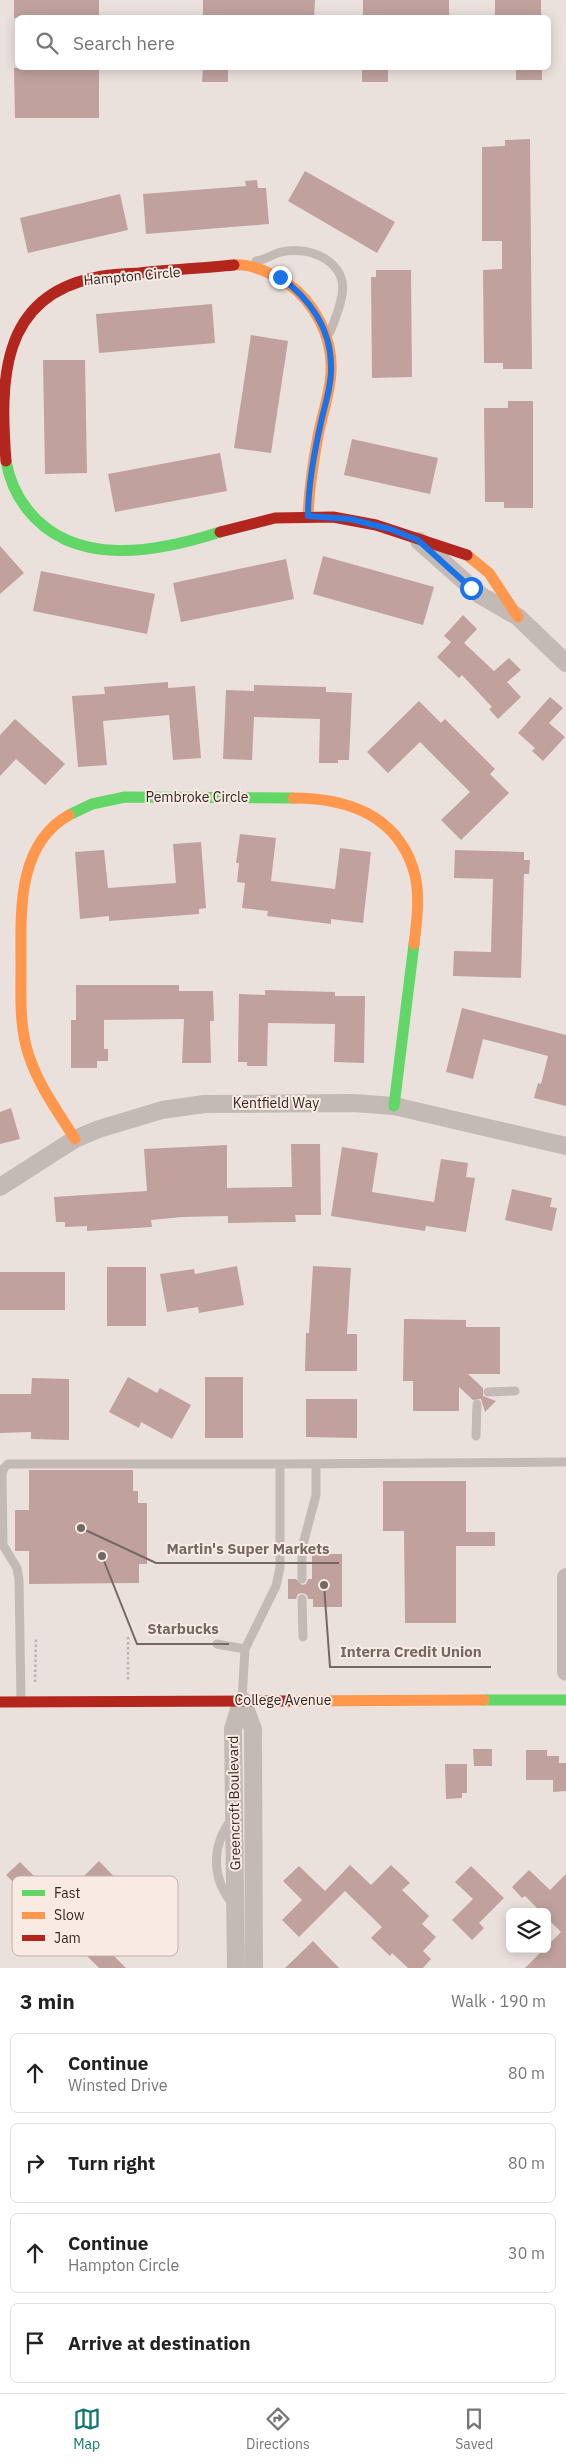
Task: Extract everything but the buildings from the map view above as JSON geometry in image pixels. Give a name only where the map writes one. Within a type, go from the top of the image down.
[{"type":"street","name":"Hampton Circle","points":[[308,516],[311,473],[331,366],[328,339],[315,311],[295,289],[264,270],[242,264],[190,271],[95,277],[75,281],[57,289],[38,302],[20,322],[4,361],[0,401],[5,459],[15,492],[25,507],[42,525],[68,542],[96,548],[162,548],[249,523],[276,518],[308,516],[350,519],[390,529],[418,540],[453,549],[474,560],[491,574],[518,617]]},
{"type":"street","points":[[418,540],[480,595],[518,617],[566,663]]},
{"type":"street","name":"Pembroke Circle","points":[[75,1139],[42,1085],[29,1056],[24,1039],[20,902],[25,872],[36,849],[48,833],[64,818],[78,810],[112,799],[311,798],[341,802],[365,811],[382,822],[396,837],[413,867],[418,904],[394,1106]]},
{"type":"street","name":"Kentfield Way","points":[[0,1187],[75,1139],[122,1121],[162,1110],[204,1104],[353,1103],[394,1106],[566,1146]]},
{"type":"street","points":[[566,1577],[566,1672]]},
{"type":"street","name":"Greencroft Boulevard","points":[[236,1968],[233,1729],[242,1700]]},
{"type":"street","name":"Greencroft Boulevard","points":[[242,1700],[253,1729],[254,1968]]},
{"type":"street","name":"College Avenue","points":[[0,1702],[566,1700]]},
{"type":"lane","points":[[242,264],[260,261],[282,252],[299,251],[315,253],[332,263],[341,276],[343,294],[328,339]]},
{"type":"lane","points":[[488,1392],[515,1391]]},
{"type":"lane","points":[[476,1436],[477,1404]]},
{"type":"lane","points":[[20,1702],[19,1580],[17,1568],[3,1545],[2,1474],[8,1464],[566,1462]]},
{"type":"lane","points":[[242,1700],[244,1649],[276,1586],[280,1568],[280,1464]]},
{"type":"lane","points":[[302,1579],[302,1548],[316,1495],[316,1464]]},
{"type":"lane","points":[[302,1599],[303,1637]]},
{"type":"lane","points":[[217,1644],[244,1649]]},
{"type":"path","points":[[128,1637],[128,1682]]},
{"type":"path","points":[[35,1682],[36,1638]]},
{"type":"traffic: fast","points":[[6,461],[14,486],[27,509],[46,528],[68,541],[92,548],[144,549],[170,545],[220,532]]},
{"type":"traffic: fast","points":[[69,815],[92,804],[125,797],[293,798]]},
{"type":"traffic: fast","points":[[394,1106],[414,944]]},
{"type":"traffic: fast","points":[[484,1700],[566,1700]]},
{"type":"traffic: slow","points":[[234,265],[255,267],[287,283],[297,291],[314,311],[329,346],[331,372],[328,396],[314,456],[308,516]]},
{"type":"traffic: slow","points":[[467,555],[489,573],[518,617]]},
{"type":"traffic: slow","points":[[293,798],[331,801],[349,806],[381,822],[394,834],[405,849],[413,868],[417,886],[418,906],[414,944]]},
{"type":"traffic: slow","points":[[69,815],[52,828],[39,844],[25,882],[21,924],[21,1000],[22,1023],[33,1067],[49,1099],[75,1139]]},
{"type":"traffic: slow","points":[[288,1701],[484,1700]]},
{"type":"traffic: jam","points":[[6,461],[4,431],[6,374],[12,347],[23,324],[39,304],[62,288],[93,278],[116,274],[234,265]]},
{"type":"traffic: jam","points":[[220,532],[275,518],[333,517],[376,525],[467,555]]},
{"type":"traffic: jam","points":[[0,1702],[288,1701]]},
{"type":"place","name":"Martin's Super Markets","points":[[81,1528]]},
{"type":"place","name":"Starbucks","points":[[102,1556]]},
{"type":"place","name":"Interra Credit Union","points":[[324,1585]]},
{"type":"route","points":[[280,277],[295,289],[315,311],[328,339],[331,366],[327,396],[311,473],[308,516],[350,519],[390,529],[418,540],[471,588]]}]
